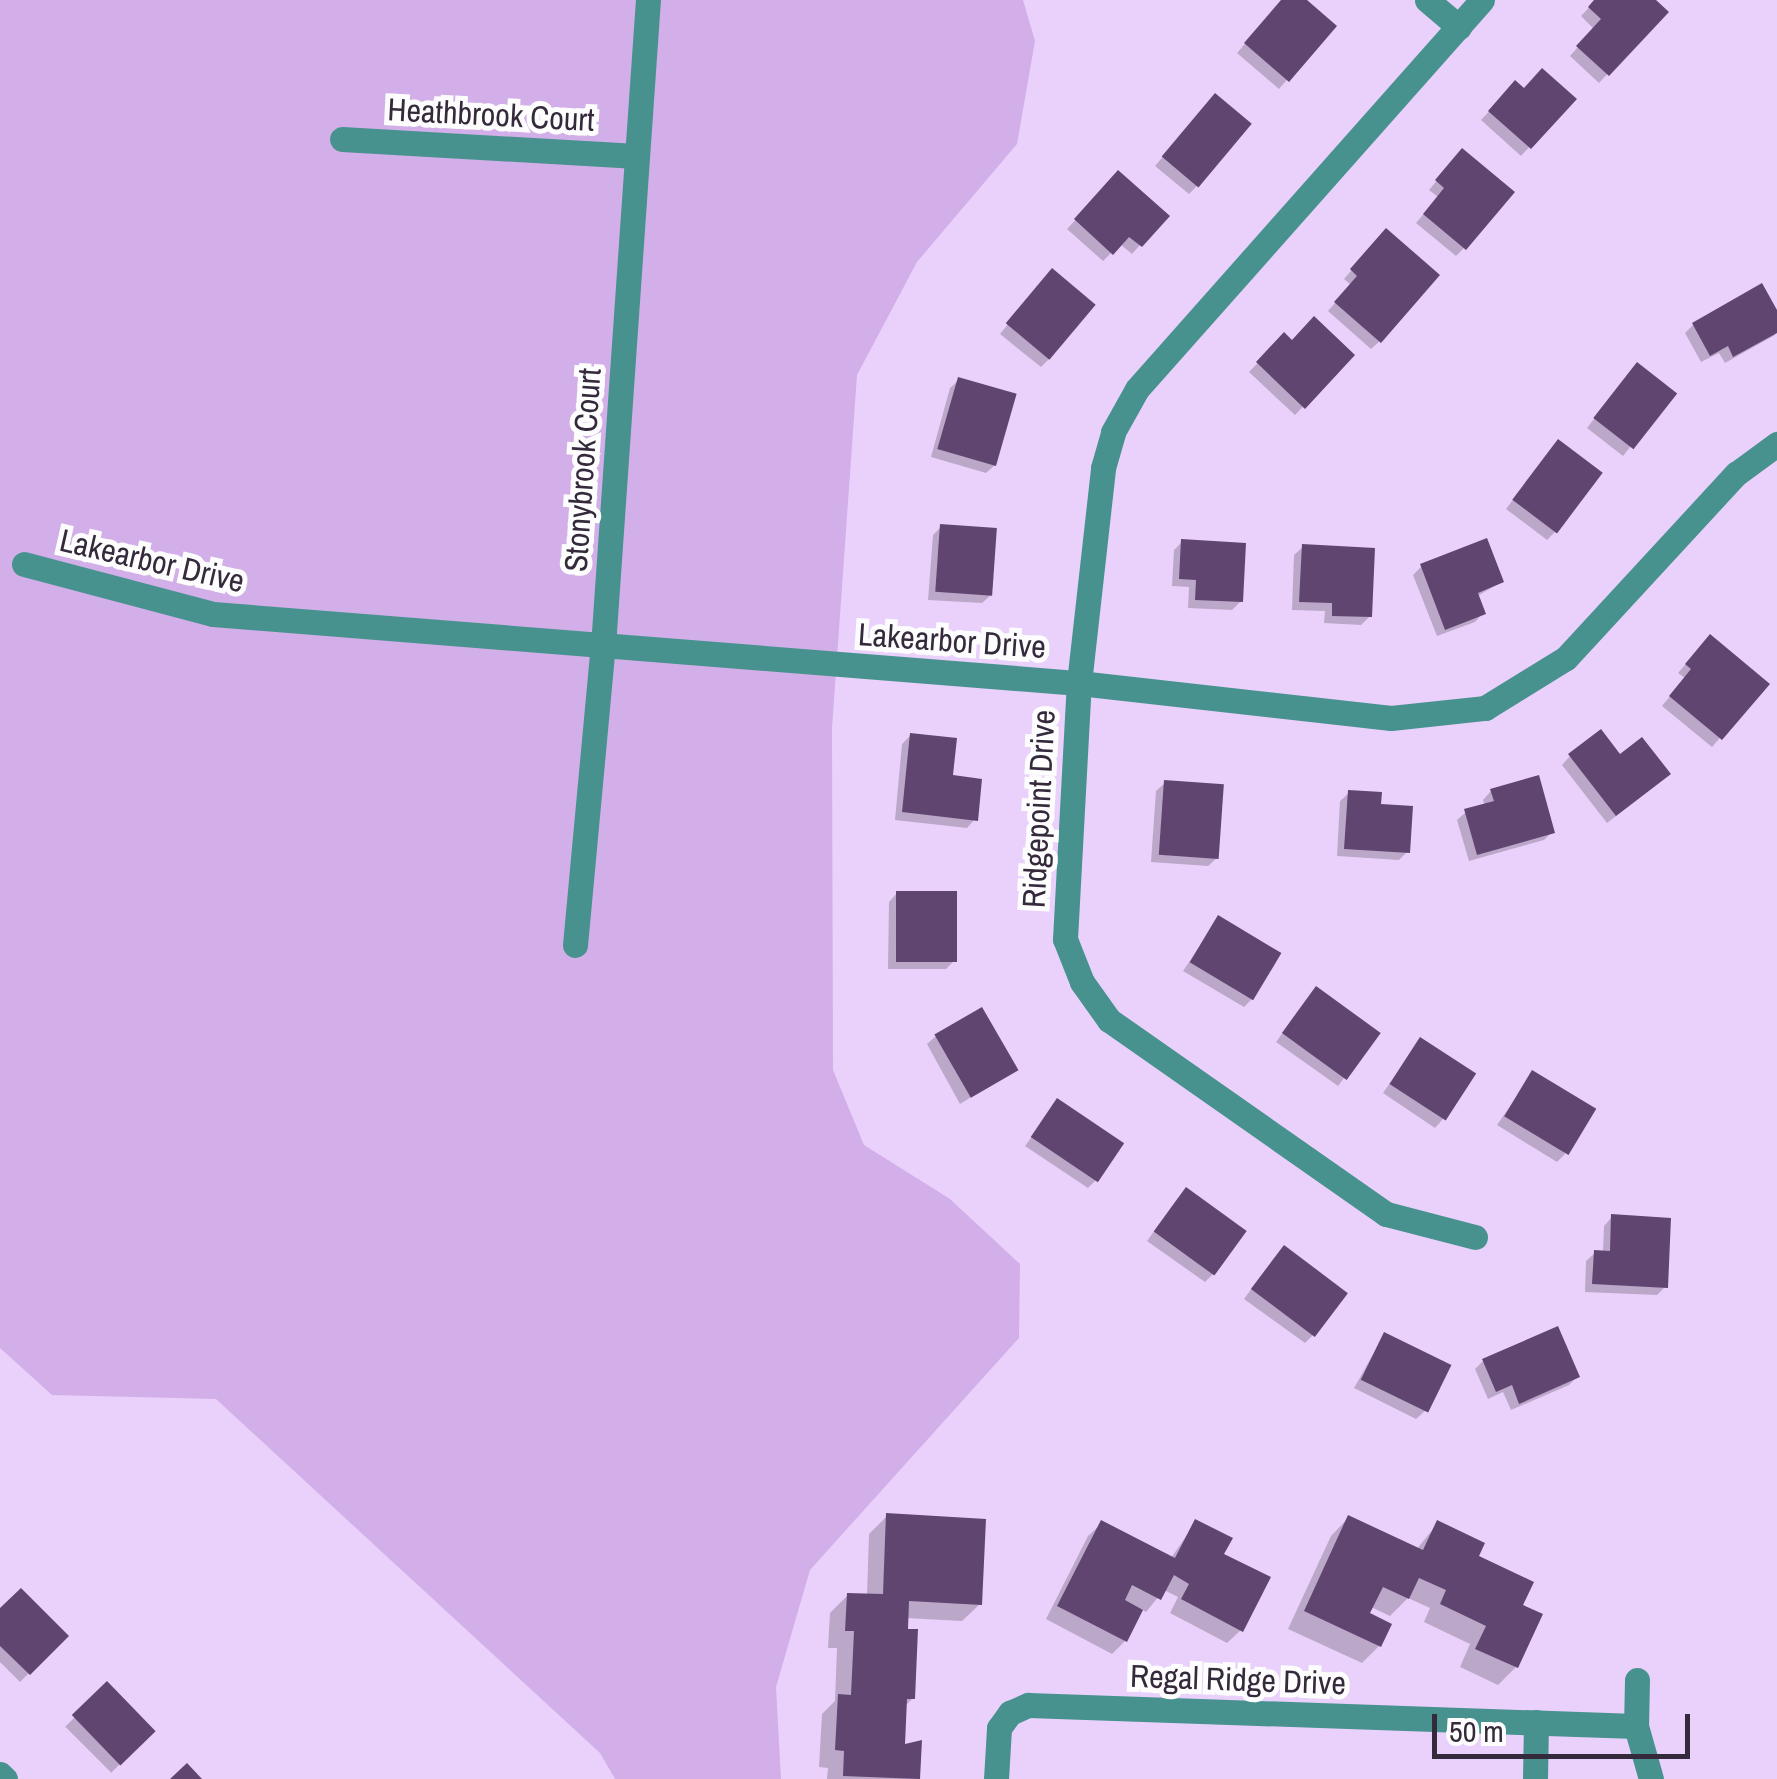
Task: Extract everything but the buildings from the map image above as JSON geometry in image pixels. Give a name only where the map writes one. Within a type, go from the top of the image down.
[{"type":"street","name":"Stonybrook Court","points":[[574,945],[603,646],[648,0]]},
{"type":"street","points":[[1428,0],[1459,27]]},
{"type":"street","name":"Ridgepoint Drive","points":[[1475,1236],[1386,1214],[1109,1020],[1083,984],[1065,939],[1079,683],[1102,468],[1114,432],[1136,389],[1482,0]]},
{"type":"street","name":"Heathbrook Court","points":[[342,139],[638,156]]},
{"type":"street","name":"Lakearbor Drive","points":[[24,564],[213,614],[1079,683],[1391,718],[1485,708],[1566,658],[1736,474],[1777,444]]},
{"type":"street","points":[[1638,1680],[1636,1726],[1651,1779]]},
{"type":"street","name":"Regal Ridge Drive","points":[[996,1779],[999,1728],[1010,1712],[1028,1706],[1636,1726]]},
{"type":"street","points":[[1535,1779],[1536,1722]]},
{"type":"shaded area","points":[[0,0],[1023,0],[1035,41],[1017,144],[917,262],[857,375],[832,728],[833,1070],[864,1145],[950,1199],[1020,1264],[1019,1338],[810,1570],[776,1687],[781,1779],[615,1779],[600,1753],[216,1399],[52,1395],[0,1348]]}]
